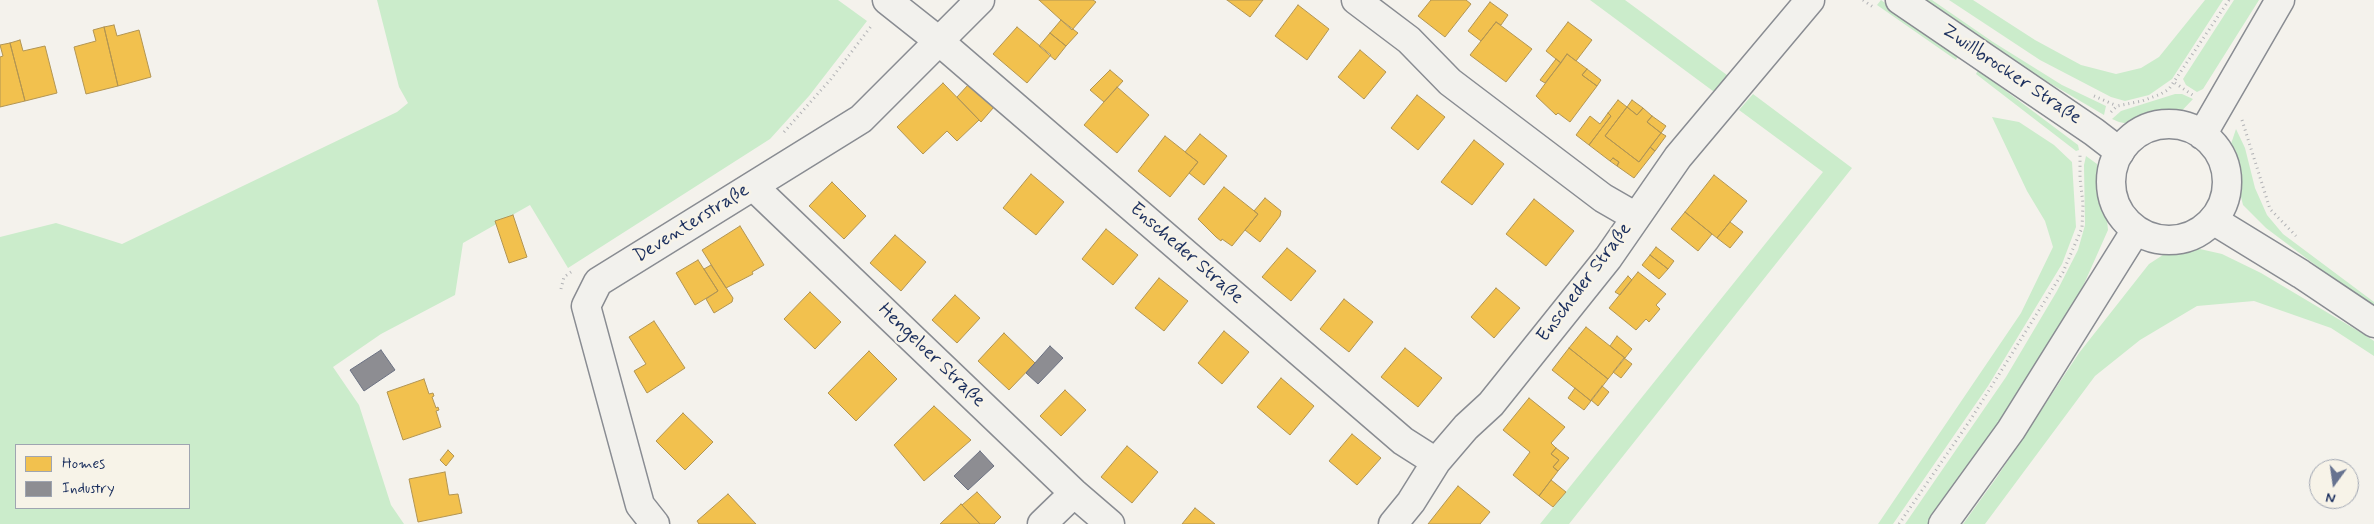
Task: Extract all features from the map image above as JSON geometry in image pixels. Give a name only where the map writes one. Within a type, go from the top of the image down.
[{"type":"street","name":"Enscheder Straße","points":[[887,0],[940,42],[1403,441],[1436,462]]},
{"type":"street","name":"Deventerstraße","points":[[654,524],[640,505],[586,306],[598,282],[861,120],[980,0]]},
{"type":"street","name":"Enscheder Straße","points":[[1356,0],[1409,40],[1450,82],[1603,198],[1636,217]]},
{"type":"street","name":"Enscheder Straße","points":[[1393,524],[1411,502],[1436,462],[1466,427],[1497,396],[1608,258],[1678,157],[1810,0]]},
{"type":"street","name":"Zwillbrocker Straße","points":[[1900,0],[2094,132],[2120,152]]},
{"type":"street","points":[[2202,135],[2280,0]]},
{"type":"street","points":[[2167,124],[2185,127],[2202,135],[2214,146],[2222,159],[2227,175],[2224,199],[2213,220],[2200,231],[2185,238],[2168,240],[2152,237],[2136,230],[2124,218],[2115,203],[2111,186],[2113,168],[2120,152],[2132,138],[2148,128],[2167,124]]},
{"type":"street","name":"Hengeloer Straße","points":[[753,186],[1074,493],[1110,524]]},
{"type":"street","points":[[2213,220],[2301,274],[2374,324]]},
{"type":"street","points":[[1943,524],[2011,430],[2136,230]]},
{"type":"street","points":[[1042,524],[1074,493]]},
{"type":"path","points":[[1899,524],[1972,419],[2062,272],[2082,228],[2083,204],[2078,158],[2094,132],[2116,106],[2161,94],[2175,83],[2229,0]]},
{"type":"path","points":[[2175,83],[2244,121],[2251,155],[2270,209],[2297,236]]},
{"type":"green space","points":[[377,0],[838,0],[867,21],[809,96],[770,139],[568,268],[530,205],[463,243],[455,295],[381,334],[333,367],[359,405],[391,505],[404,524],[0,524],[0,237],[56,223],[122,244],[397,112],[408,103],[399,87]]},
{"type":"green space","points":[[1590,0],[1625,0],[1731,78],[1717,94]]},
{"type":"green space","points":[[1881,0],[1958,56],[1956,60],[1877,5]]},
{"type":"green space","points":[[1919,0],[1932,0],[1993,42],[2062,85],[2106,106],[2104,115],[2017,64]]},
{"type":"green space","points":[[1949,0],[1973,0],[2035,40],[2081,65],[2116,74],[2141,68],[2159,57],[2205,0],[2223,0],[2172,79],[2149,95],[2125,101],[2111,97],[2040,60]]},
{"type":"green space","points":[[2234,0],[2259,0],[2203,89],[2197,92],[2186,85],[2183,79]]},
{"type":"green space","points":[[1978,70],[2078,145],[2079,150],[2076,151],[1976,74]]},
{"type":"green space","points":[[1753,94],[1852,168],[1569,524],[1540,524],[1823,172],[1739,110]]},
{"type":"green space","points":[[2175,94],[2182,94],[2193,99],[2175,118],[2134,125],[2112,119],[2121,111]]},
{"type":"green space","points":[[1992,117],[2019,122],[2054,145],[2072,162],[2076,227],[2062,264],[1988,386],[1893,524],[1878,524],[2021,313],[2053,247],[2045,221],[2027,191]]},
{"type":"green space","points":[[2236,129],[2245,148],[2255,188],[2267,215],[2283,234],[2374,302],[2374,309],[2266,228],[2243,205],[2231,144]]},
{"type":"green space","points":[[2086,156],[2097,164],[2103,180],[2108,230],[2080,293],[2007,414],[1929,524],[1905,524],[2006,377],[2057,291],[2078,250],[2085,225],[2084,165]]},
{"type":"green space","points":[[2200,249],[2222,254],[2261,273],[2365,335],[2374,341],[2374,356],[2331,328],[2254,301],[2197,306],[2140,340],[2095,376],[1985,524],[1963,524],[1997,477],[2079,353],[2149,264],[2166,253]]},
{"type":"building: Homes","points":[[1039,0],[1093,0],[1096,2],[1072,30]]},
{"type":"building: Homes","points":[[1227,0],[1263,0],[1250,17]]},
{"type":"building: Homes","points":[[1431,0],[1466,0],[1471,4],[1445,37],[1418,16]]},
{"type":"building: Homes","points":[[1490,2],[1508,15],[1501,25],[1496,22],[1481,41],[1468,31]]},
{"type":"building: Homes","points":[[1298,5],[1329,29],[1307,60],[1275,36]]},
{"type":"building: Homes","points":[[1061,20],[1078,33],[1066,46],[1050,33]]},
{"type":"building: Homes","points":[[1496,22],[1532,49],[1506,82],[1470,55]]},
{"type":"building: Homes","points":[[1568,22],[1592,40],[1576,61],[1567,54],[1561,63],[1546,51]]},
{"type":"building: Homes","points":[[114,25],[117,36],[139,30],[151,77],[118,86],[104,27]]},
{"type":"building: Homes","points":[[104,27],[118,86],[86,94],[74,47],[96,41],[93,30]]},
{"type":"building: Homes","points":[[1017,27],[1051,55],[1027,83],[993,54]]},
{"type":"building: Homes","points":[[1050,33],[1066,46],[1055,60],[1039,46]]},
{"type":"building: Homes","points":[[20,40],[23,51],[45,46],[57,93],[25,101],[10,43]]},
{"type":"building: Homes","points":[[10,43],[25,101],[0,107],[0,57],[3,56],[0,45]]},
{"type":"building: Homes","points":[[1360,50],[1386,72],[1364,99],[1338,77]]},
{"type":"building: Homes","points":[[1567,54],[1587,69],[1582,75],[1597,86],[1570,122],[1558,113],[1556,115],[1536,96]]},
{"type":"building: Homes","points":[[1556,59],[1561,63],[1545,83],[1540,80]]},
{"type":"building: Homes","points":[[1587,69],[1601,80],[1597,86],[1582,75]]},
{"type":"building: Homes","points":[[1110,70],[1123,81],[1104,102],[1090,90]]},
{"type":"building: Homes","points":[[943,83],[979,120],[957,141],[947,131],[923,154],[897,127]]},
{"type":"building: Homes","points":[[968,85],[994,107],[981,122],[957,97]]},
{"type":"building: Homes","points":[[1117,87],[1149,115],[1117,153],[1084,125]]},
{"type":"building: Homes","points":[[1417,95],[1445,117],[1418,150],[1391,128]]},
{"type":"building: Homes","points":[[1618,100],[1627,107],[1605,136],[1639,162],[1650,147],[1655,151],[1634,178],[1617,166],[1619,162],[1613,158],[1610,161],[1589,145],[1611,116],[1608,113]]},
{"type":"building: Homes","points":[[1632,100],[1643,108],[1637,115],[1627,107]]},
{"type":"building: Homes","points":[[1627,107],[1637,115],[1643,108],[1652,116],[1647,122],[1661,133],[1639,162],[1605,136]]},
{"type":"building: Homes","points":[[1608,113],[1611,116],[1589,145],[1576,135],[1590,116],[1600,124]]},
{"type":"building: Homes","points":[[1652,116],[1666,126],[1661,133],[1647,122]]},
{"type":"building: Homes","points":[[1661,133],[1666,136],[1655,151],[1650,147]]},
{"type":"building: Homes","points":[[1200,134],[1227,156],[1204,185],[1189,173],[1198,162],[1185,152]]},
{"type":"building: Homes","points":[[1165,136],[1198,162],[1170,197],[1138,171]]},
{"type":"building: Homes","points":[[1474,140],[1504,164],[1472,205],[1441,182]]},
{"type":"building: Homes","points":[[1613,158],[1619,162],[1617,166],[1610,161]]},
{"type":"building: Homes","points":[[1031,174],[1064,202],[1036,235],[1003,208]]},
{"type":"building: Homes","points":[[1714,175],[1747,201],[1717,238],[1685,212]]},
{"type":"building: Homes","points":[[832,182],[866,216],[844,239],[809,206]]},
{"type":"building: Homes","points":[[1224,187],[1258,214],[1232,246],[1222,239],[1221,241],[1198,219]]},
{"type":"building: Homes","points":[[1265,198],[1281,211],[1280,216],[1260,242],[1245,230],[1258,214],[1254,211]]},
{"type":"building: Homes","points":[[1534,199],[1574,231],[1546,266],[1506,234]]},
{"type":"building: Homes","points":[[1685,212],[1712,234],[1698,251],[1671,229]]},
{"type":"building: Homes","points":[[513,215],[527,257],[509,263],[495,221]]},
{"type":"building: Homes","points":[[1730,222],[1743,232],[1730,248],[1717,238]]},
{"type":"building: Homes","points":[[740,226],[764,265],[752,272],[753,274],[726,288],[702,250]]},
{"type":"building: Homes","points":[[1106,229],[1138,255],[1113,285],[1082,259]]},
{"type":"building: Homes","points":[[895,235],[926,262],[901,291],[870,263]]},
{"type":"building: Homes","points":[[1656,247],[1674,261],[1668,269],[1650,255]]},
{"type":"building: Homes","points":[[1287,248],[1316,271],[1291,301],[1262,277]]},
{"type":"building: Homes","points":[[1650,255],[1668,269],[1659,279],[1642,265]]},
{"type":"building: Homes","points":[[698,260],[718,291],[695,305],[676,273]]},
{"type":"building: Homes","points":[[711,265],[733,298],[732,302],[714,313],[706,299],[718,291],[704,269]]},
{"type":"building: Homes","points":[[1638,272],[1666,294],[1656,305],[1660,309],[1649,322],[1646,319],[1636,330],[1609,308]]},
{"type":"building: Homes","points":[[1628,276],[1632,280],[1620,295],[1615,292]]},
{"type":"building: Homes","points":[[1159,278],[1188,301],[1164,331],[1135,308]]},
{"type":"building: Homes","points":[[1496,288],[1520,308],[1494,338],[1471,317]]},
{"type":"building: Homes","points":[[810,292],[841,322],[815,349],[784,319]]},
{"type":"building: Homes","points":[[955,295],[980,318],[957,343],[932,320]]},
{"type":"building: Homes","points":[[1344,299],[1373,322],[1349,352],[1320,329]]},
{"type":"building: Homes","points":[[654,321],[685,368],[647,393],[634,371],[646,364],[629,337]]},
{"type":"building: Homes","points":[[1586,327],[1625,358],[1608,379],[1569,348]]},
{"type":"building: Homes","points":[[1224,331],[1249,352],[1222,384],[1198,363]]},
{"type":"building: Homes","points":[[1004,333],[1035,363],[1009,390],[978,361]]},
{"type":"building: Homes","points":[[1617,336],[1632,349],[1625,358],[1610,346]]},
{"type":"building: Homes","points":[[1405,348],[1442,378],[1418,407],[1381,377]]},
{"type":"building: Homes","points":[[1569,348],[1608,379],[1591,401],[1552,370]]},
{"type":"building: Homes","points":[[869,351],[897,379],[856,421],[828,393]]},
{"type":"building: Homes","points":[[1624,358],[1632,364],[1621,378],[1613,372]]},
{"type":"building: Homes","points":[[1281,378],[1314,406],[1290,435],[1257,407]]},
{"type":"building: Homes","points":[[424,379],[429,394],[433,393],[434,396],[432,397],[436,408],[438,407],[439,410],[436,411],[441,427],[403,440],[387,392]]},
{"type":"building: Homes","points":[[1602,386],[1609,392],[1598,406],[1591,400]]},
{"type":"building: Homes","points":[[1575,388],[1591,401],[1584,410],[1568,398]]},
{"type":"building: Homes","points":[[1065,390],[1086,410],[1061,436],[1040,416]]},
{"type":"building: Homes","points":[[1529,398],[1565,427],[1551,443],[1556,448],[1551,454],[1559,460],[1553,467],[1558,471],[1539,496],[1513,475],[1530,452],[1503,430]]},
{"type":"building: Homes","points":[[934,406],[971,440],[924,481],[894,445]]},
{"type":"building: Homes","points":[[683,413],[713,442],[685,470],[656,441]]},
{"type":"building: Homes","points":[[1352,434],[1381,458],[1357,485],[1329,461]]},
{"type":"building: Homes","points":[[1127,446],[1158,472],[1132,503],[1101,477]]},
{"type":"building: Homes","points":[[1556,448],[1569,458],[1558,471],[1553,467],[1559,460],[1551,454]]},
{"type":"building: Homes","points":[[448,450],[454,456],[446,466],[440,460]]},
{"type":"building: Homes","points":[[445,472],[449,495],[458,494],[462,513],[418,522],[409,479]]},
{"type":"building: Homes","points":[[1551,480],[1566,492],[1553,507],[1539,496]]},
{"type":"building: Homes","points":[[1458,486],[1490,512],[1480,524],[1428,524]]},
{"type":"building: Homes","points":[[977,492],[1001,517],[994,524],[980,524],[962,505]]},
{"type":"building: Homes","points":[[728,494],[756,524],[699,524],[697,521]]},
{"type":"building: Homes","points":[[961,504],[980,524],[940,524]]},
{"type":"building: Homes","points":[[1195,508],[1215,524],[1182,524]]},
{"type":"building: Industry","points":[[1050,346],[1063,358],[1038,384],[1026,373]]},
{"type":"building: Industry","points":[[381,350],[395,370],[364,391],[350,370]]},
{"type":"building: Industry","points":[[980,451],[994,466],[968,490],[954,476]]}]
